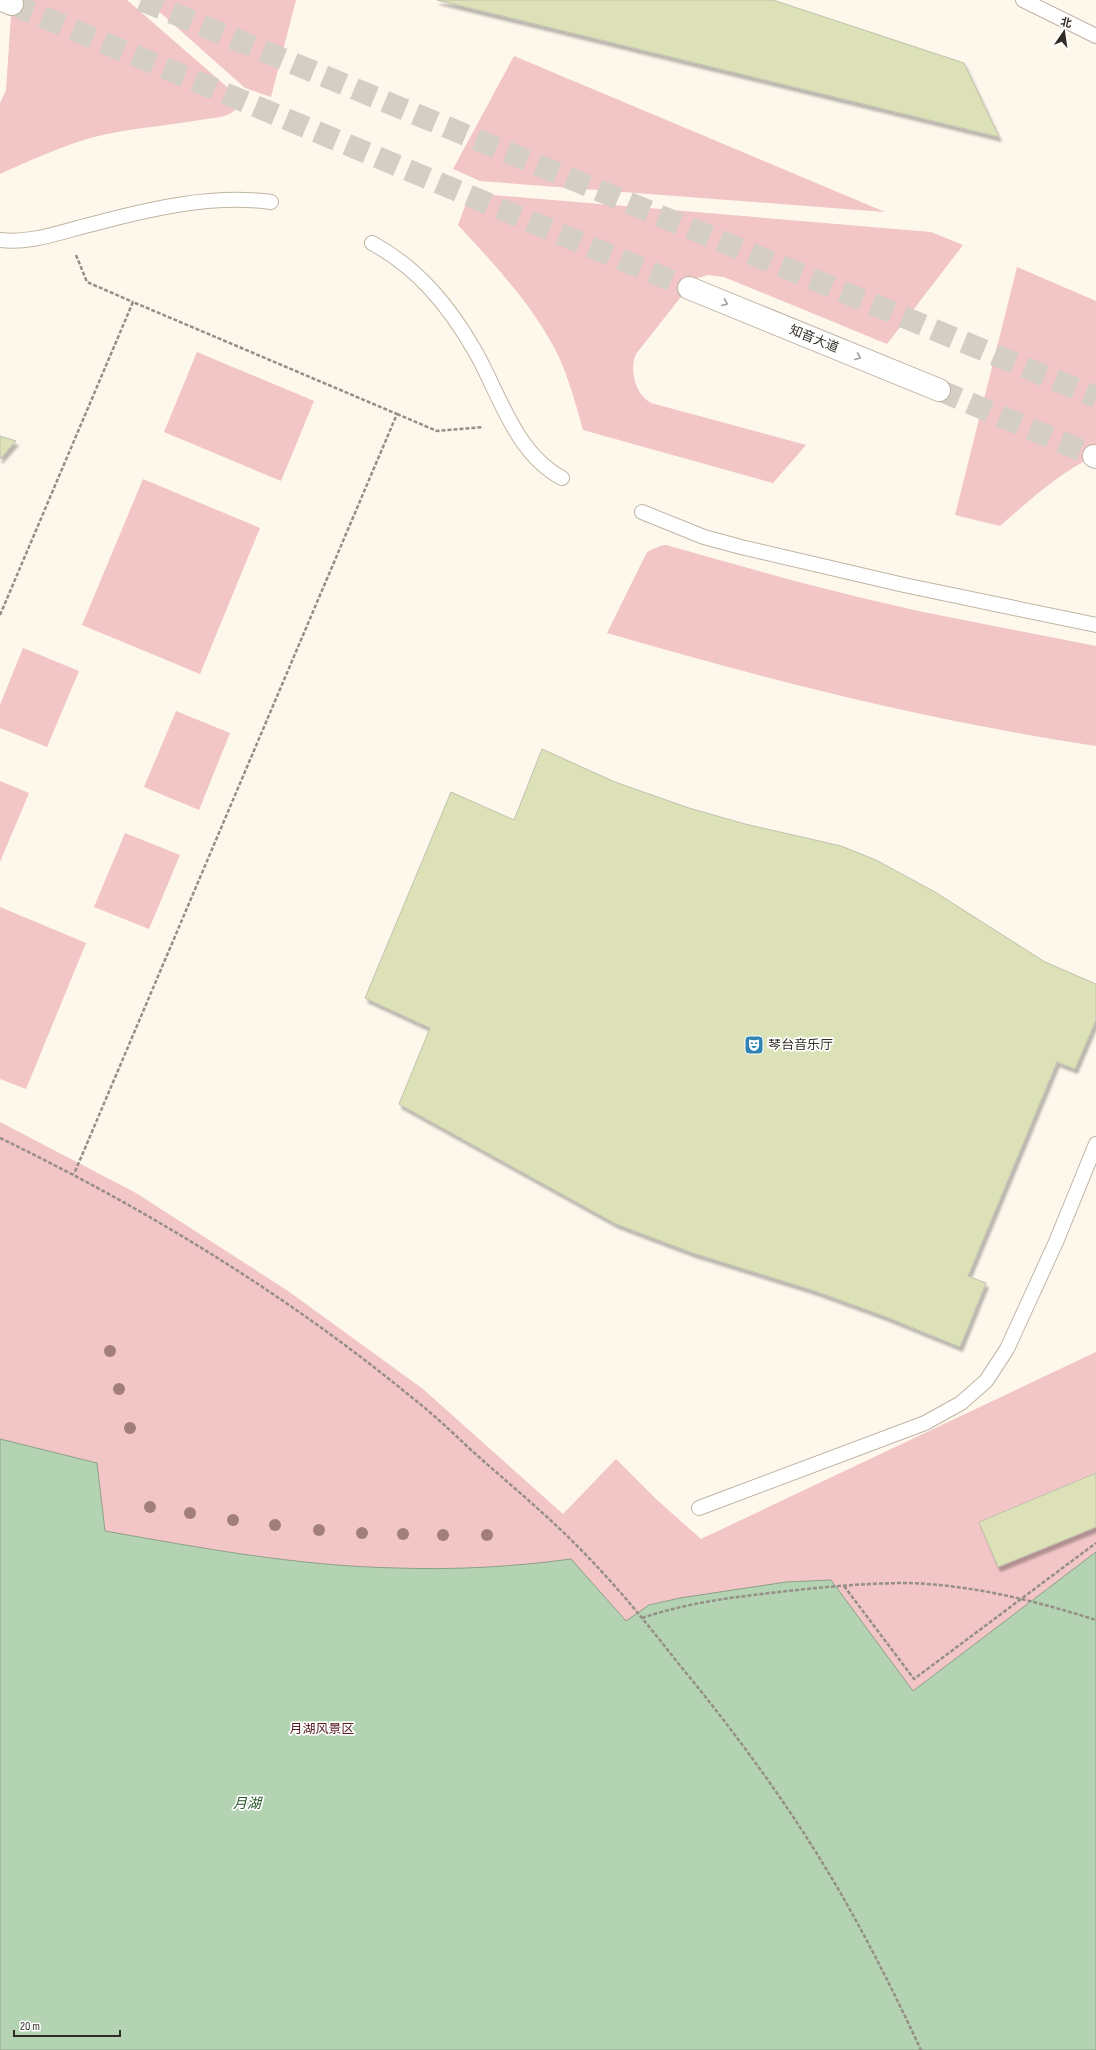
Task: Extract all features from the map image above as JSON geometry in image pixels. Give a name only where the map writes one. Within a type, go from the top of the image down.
[{"type":"main road","name":"知音大道","points":[[689,288],[939,390]]},
{"type":"lane","points":[[1023,0],[1096,36]]},
{"type":"lane","points":[[0,240],[40,237],[132,213],[192,203],[244,200],[271,202]]},
{"type":"lane","points":[[372,243],[395,255],[412,269],[448,310],[474,350],[513,424],[532,456],[550,472],[562,478]]},
{"type":"lane","points":[[642,512],[704,537],[741,547],[904,585],[1096,625]]},
{"type":"lane","points":[[699,1508],[925,1423],[961,1403],[986,1381],[1011,1341],[1056,1242],[1096,1144]]},
{"type":"path","points":[[66,231],[87,282],[133,302],[437,431],[513,424]]},
{"type":"path","points":[[0,615],[133,302]]},
{"type":"path","points":[[74,1174],[397,414]]},
{"type":"path","points":[[0,1138],[74,1174],[138,1210],[247,1278],[327,1333],[415,1399],[556,1526],[588,1557],[642,1618],[733,1731],[796,1822],[856,1921],[885,1975],[921,2050]]},
{"type":"path","points":[[844,1586],[914,1679],[1022,1600],[1096,1543]]},
{"type":"path","points":[[642,1618],[683,1607],[738,1597],[844,1586],[910,1583],[940,1585],[993,1593],[1096,1620]]},
{"type":"green space","points":[[12,0],[127,0],[234,93],[237,100],[236,108],[233,112],[221,117],[134,129],[94,137],[58,149],[0,174],[0,103],[6,90]]},
{"type":"green space","points":[[146,0],[296,0],[271,97],[245,88]]},
{"type":"green space","points":[[514,56],[885,212],[480,181],[453,169]]},
{"type":"green space","points":[[470,193],[931,232],[963,245],[887,344],[724,277],[708,275],[695,279],[636,354],[633,374],[637,388],[645,399],[651,403],[806,445],[773,483],[583,430],[566,373],[548,337],[525,302],[486,255],[458,225]]},
{"type":"green space","points":[[1017,267],[1096,301],[1096,455],[1058,478],[1034,496],[1000,526],[955,515]]},
{"type":"green space","points":[[197,352],[314,401],[281,481],[164,432]]},
{"type":"green space","points":[[143,479],[260,528],[200,674],[82,625]]},
{"type":"green space","points":[[666,545],[858,597],[923,612],[1096,646],[1096,746],[972,724],[850,698],[728,667],[607,633],[647,552]]},
{"type":"green space","points":[[23,648],[79,671],[47,747],[0,728],[0,705]]},
{"type":"green space","points":[[176,711],[230,733],[199,810],[144,787]]},
{"type":"green space","points":[[0,781],[29,793],[0,862]]},
{"type":"green space","points":[[125,833],[180,855],[149,929],[94,907]]},
{"type":"green space","points":[[0,907],[86,943],[26,1089],[0,1079]]},
{"type":"green space","name":"月湖","points":[[0,1122],[136,1193],[288,1291],[423,1389],[563,1514],[616,1459],[657,1500],[701,1539],[1096,1352],[1096,2050],[0,2050]]},
{"type":"water","name":"月湖","points":[[0,1439],[97,1463],[105,1531],[250,1555],[359,1567],[418,1569],[462,1568],[505,1566],[571,1559],[626,1621],[649,1605],[680,1598],[786,1582],[831,1580],[913,1691],[1096,1552],[1096,2050],[0,2050]]},
{"type":"building","points":[[437,0],[773,0],[964,63],[999,137]]},
{"type":"building","points":[[0,436],[16,441],[0,459]]},
{"type":"building","name":"琴台音乐厅","points":[[542,749],[615,782],[689,808],[745,824],[841,846],[876,860],[935,892],[1045,962],[1096,984],[1096,1020],[1075,1069],[1057,1062],[968,1276],[986,1283],[960,1347],[884,1316],[815,1291],[693,1253],[616,1224],[399,1104],[430,1028],[365,998],[451,792],[514,820]]},
{"type":"building","points":[[1096,1473],[1096,1527],[998,1567],[979,1522]]},
{"type":"tunnel","points":[[141,0],[1096,397]]},
{"type":"tunnel","points":[[12,4],[689,288]]},
{"type":"tunnel","points":[[939,390],[1094,456]]},
{"type":"place","name":"琴台音乐厅","points":[[754,1045]]},
{"type":"park label","name":"月湖风景区","points":[[322,1729]]}]
